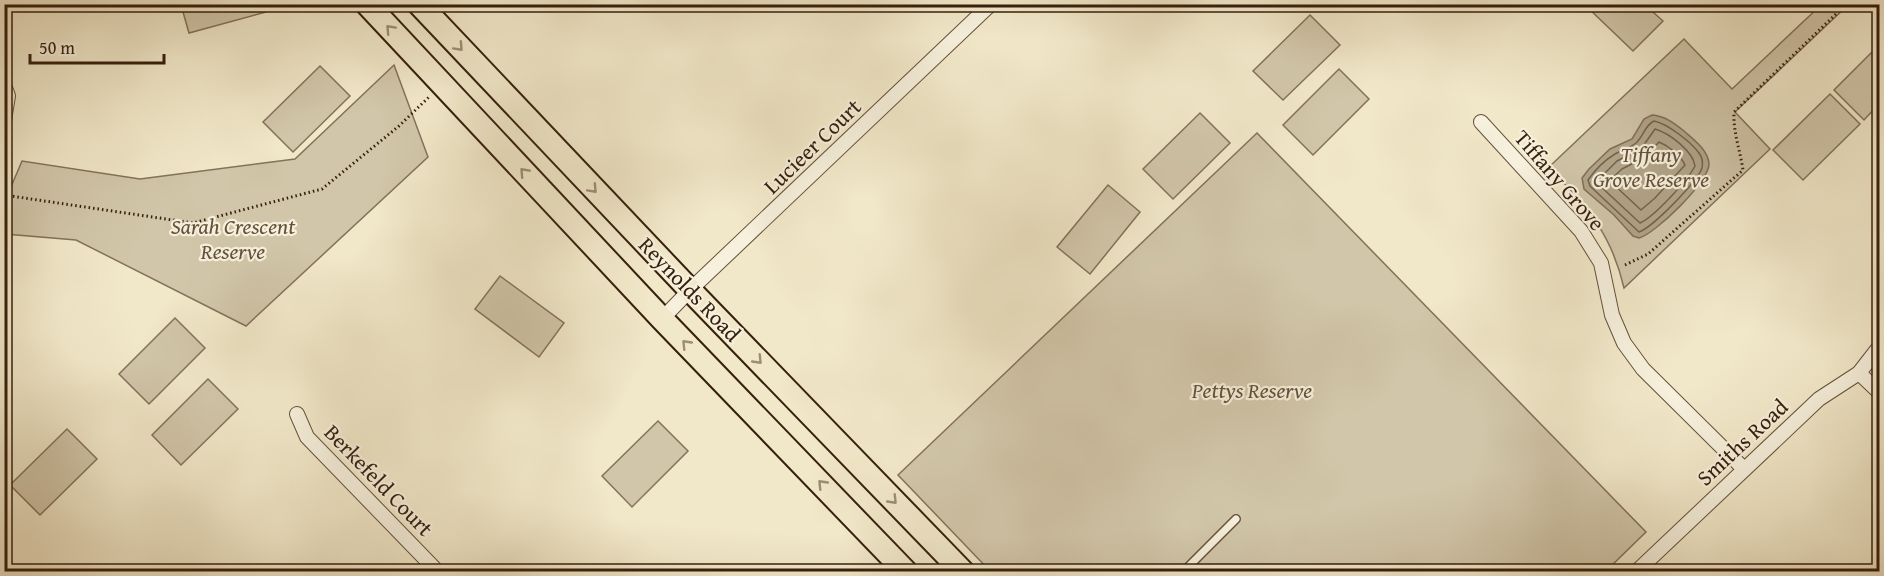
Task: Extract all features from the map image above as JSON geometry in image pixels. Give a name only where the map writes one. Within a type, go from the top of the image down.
[{"type":"main road","name":"Reynolds Road","points":[[367,4],[662,319],[906,572]]},
{"type":"main road","name":"Reynolds Road","points":[[419,4],[690,290],[963,572]]},
{"type":"street","name":"Lucieer Court","points":[[662,319],[991,4]]},
{"type":"street","points":[[4,85],[8,96],[4,120]]},
{"type":"street","name":"Tiffany Grove","points":[[1481,122],[1581,231],[1601,263],[1612,315],[1624,343],[1643,369],[1743,469]]},
{"type":"street","name":"Smiths Road","points":[[1636,572],[1819,399],[1859,373],[1880,346]]},
{"type":"street","points":[[1859,373],[1880,393]]},
{"type":"street","name":"Berkefeld Court","points":[[297,414],[308,437],[431,569]]},
{"type":"lane","points":[[1183,572],[1236,519]]},
{"type":"path","points":[[1625,265],[1648,254],[1743,170],[1740,147],[1733,129],[1734,112],[1836,15],[1840,4]]},
{"type":"path","points":[[4,195],[193,223],[322,189],[399,126],[429,97]]},
{"type":"green space","points":[[181,5],[264,5],[266,12],[189,33]]},
{"type":"green space","points":[[1585,5],[1645,5],[1663,21],[1633,51]]},
{"type":"green space","name":"Tiffany Grove Reserve","points":[[1821,5],[1848,5],[1735,112],[1770,149],[1624,288],[1619,268],[1605,236],[1575,195],[1549,167],[1684,39],[1732,89]]},
{"type":"green space","points":[[1310,15],[1340,45],[1283,100],[1253,71]]},
{"type":"green space","points":[[1879,45],[1879,104],[1864,120],[1834,90]]},
{"type":"green space","name":"Sarah Crescent Reserve","points":[[394,65],[428,157],[246,326],[76,240],[5,234],[5,201],[22,161],[140,179],[295,159]]},
{"type":"green space","points":[[320,66],[350,96],[293,152],[263,122]]},
{"type":"green space","points":[[1339,69],[1369,99],[1313,155],[1283,125]]},
{"type":"green space","points":[[1830,94],[1860,124],[1803,180],[1773,150]]},
{"type":"green space","points":[[1200,113],[1230,143],[1173,199],[1143,169]]},
{"type":"green space","name":"Pettys Reserve","points":[[1257,133],[1646,532],[1606,571],[990,571],[898,475]]},
{"type":"green space","points":[[1108,185],[1140,212],[1090,274],[1057,247]]},
{"type":"green space","points":[[500,276],[564,323],[539,357],[475,309]]},
{"type":"green space","points":[[175,318],[205,348],[149,404],[119,374]]},
{"type":"green space","points":[[208,379],[238,409],[181,465],[152,435]]},
{"type":"green space","points":[[658,421],[688,451],[632,507],[602,476]]},
{"type":"green space","points":[[67,429],[97,459],[40,515],[10,485]]},
{"type":"water","points":[[1652,115],[1665,118],[1696,141],[1703,149],[1709,163],[1701,181],[1681,205],[1657,227],[1639,238],[1633,236],[1614,215],[1584,189],[1582,178],[1610,149],[1632,139],[1644,119]]}]
